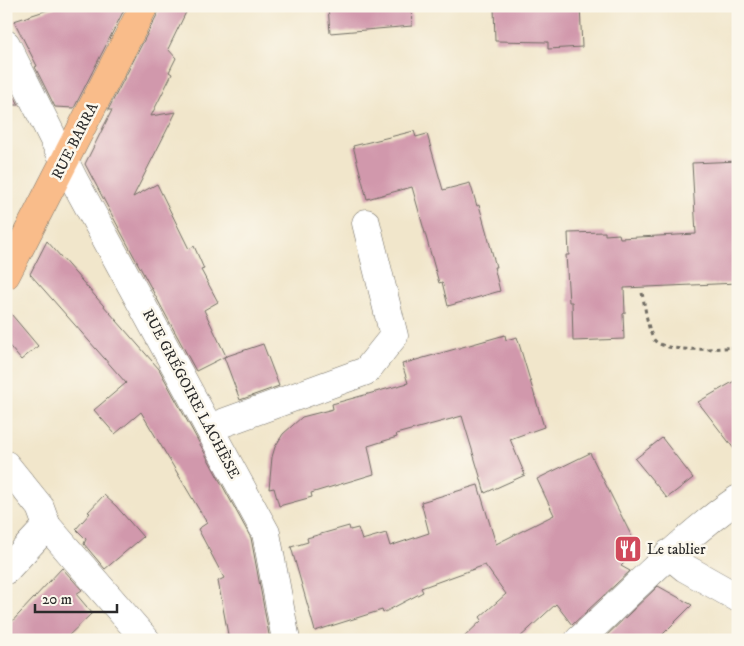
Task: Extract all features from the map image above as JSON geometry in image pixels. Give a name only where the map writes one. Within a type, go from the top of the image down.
[{"type":"main road","name":"RUE BARRA","points":[[6,275],[144,6]]},
{"type":"street","name":"RUE GRÉGOIRE LACHÈSE","points":[[6,44],[65,160],[266,533],[286,640]]},
{"type":"street","points":[[209,428],[366,370],[394,336],[366,223]]},
{"type":"street","points":[[6,465],[40,507],[47,526],[146,640]]},
{"type":"street","points":[[579,640],[668,554],[738,498]]},
{"type":"street","points":[[6,570],[47,526]]},
{"type":"street","points":[[668,554],[685,568],[738,598]]},
{"type":"path","points":[[642,293],[653,339],[660,345],[685,349],[738,347]]},
{"type":"building","points":[[60,6],[126,6],[74,108],[55,107],[14,21]]},
{"type":"building","points":[[159,6],[189,6],[168,49],[176,58],[169,72],[172,74],[151,116],[176,112],[133,197],[157,184],[189,249],[194,246],[204,269],[201,270],[218,302],[204,310],[226,356],[196,371],[85,164],[112,110],[108,110],[158,13]]},
{"type":"building","points":[[328,6],[411,6],[412,26],[330,33]]},
{"type":"building","points":[[494,6],[580,6],[582,47],[548,49],[548,42],[495,41]]},
{"type":"building","points":[[8,84],[19,105],[6,105],[6,85]]},
{"type":"building","points":[[414,131],[416,137],[427,134],[443,190],[470,183],[477,206],[479,205],[496,267],[494,267],[500,291],[448,306],[442,282],[439,283],[412,187],[367,199],[353,146]]},
{"type":"building","points":[[738,161],[738,283],[624,288],[624,339],[573,341],[572,302],[569,302],[566,255],[569,255],[568,233],[605,232],[605,235],[619,234],[620,238],[696,234],[692,163]]},
{"type":"building","points":[[47,241],[159,369],[251,538],[270,640],[229,640],[218,581],[224,578],[198,529],[207,523],[141,412],[115,434],[94,410],[126,383],[30,274]]},
{"type":"building","points":[[6,308],[38,346],[21,360],[6,342]]},
{"type":"building","points":[[505,335],[506,340],[517,337],[544,427],[510,439],[525,475],[485,493],[462,416],[396,434],[397,437],[368,446],[374,474],[311,493],[312,497],[279,506],[274,488],[269,489],[272,457],[275,447],[283,434],[302,417],[333,409],[332,404],[408,383],[402,364]]},
{"type":"building","points":[[263,344],[279,386],[240,400],[224,357]]},
{"type":"building","points":[[738,379],[738,454],[698,402]]},
{"type":"building","points":[[662,438],[693,478],[667,498],[635,459]]},
{"type":"building","points":[[590,453],[638,549],[621,566],[630,571],[572,625],[556,604],[517,640],[461,640],[482,620],[480,617],[506,594],[485,565],[421,588],[423,592],[383,613],[382,610],[315,631],[291,547],[308,542],[307,538],[349,526],[350,530],[358,528],[362,540],[386,533],[390,546],[429,533],[421,502],[478,485],[496,544],[554,515],[537,479]]},
{"type":"building","points":[[104,495],[143,537],[105,569],[84,544],[86,539],[76,529],[90,513],[88,512]]},
{"type":"building","points":[[62,568],[82,590],[76,594],[92,613],[64,640],[6,640],[6,628]]},
{"type":"building","points":[[658,586],[692,605],[657,640],[602,640]]},
{"type":"place","name":"Le tablier","points":[[628,549]]}]
